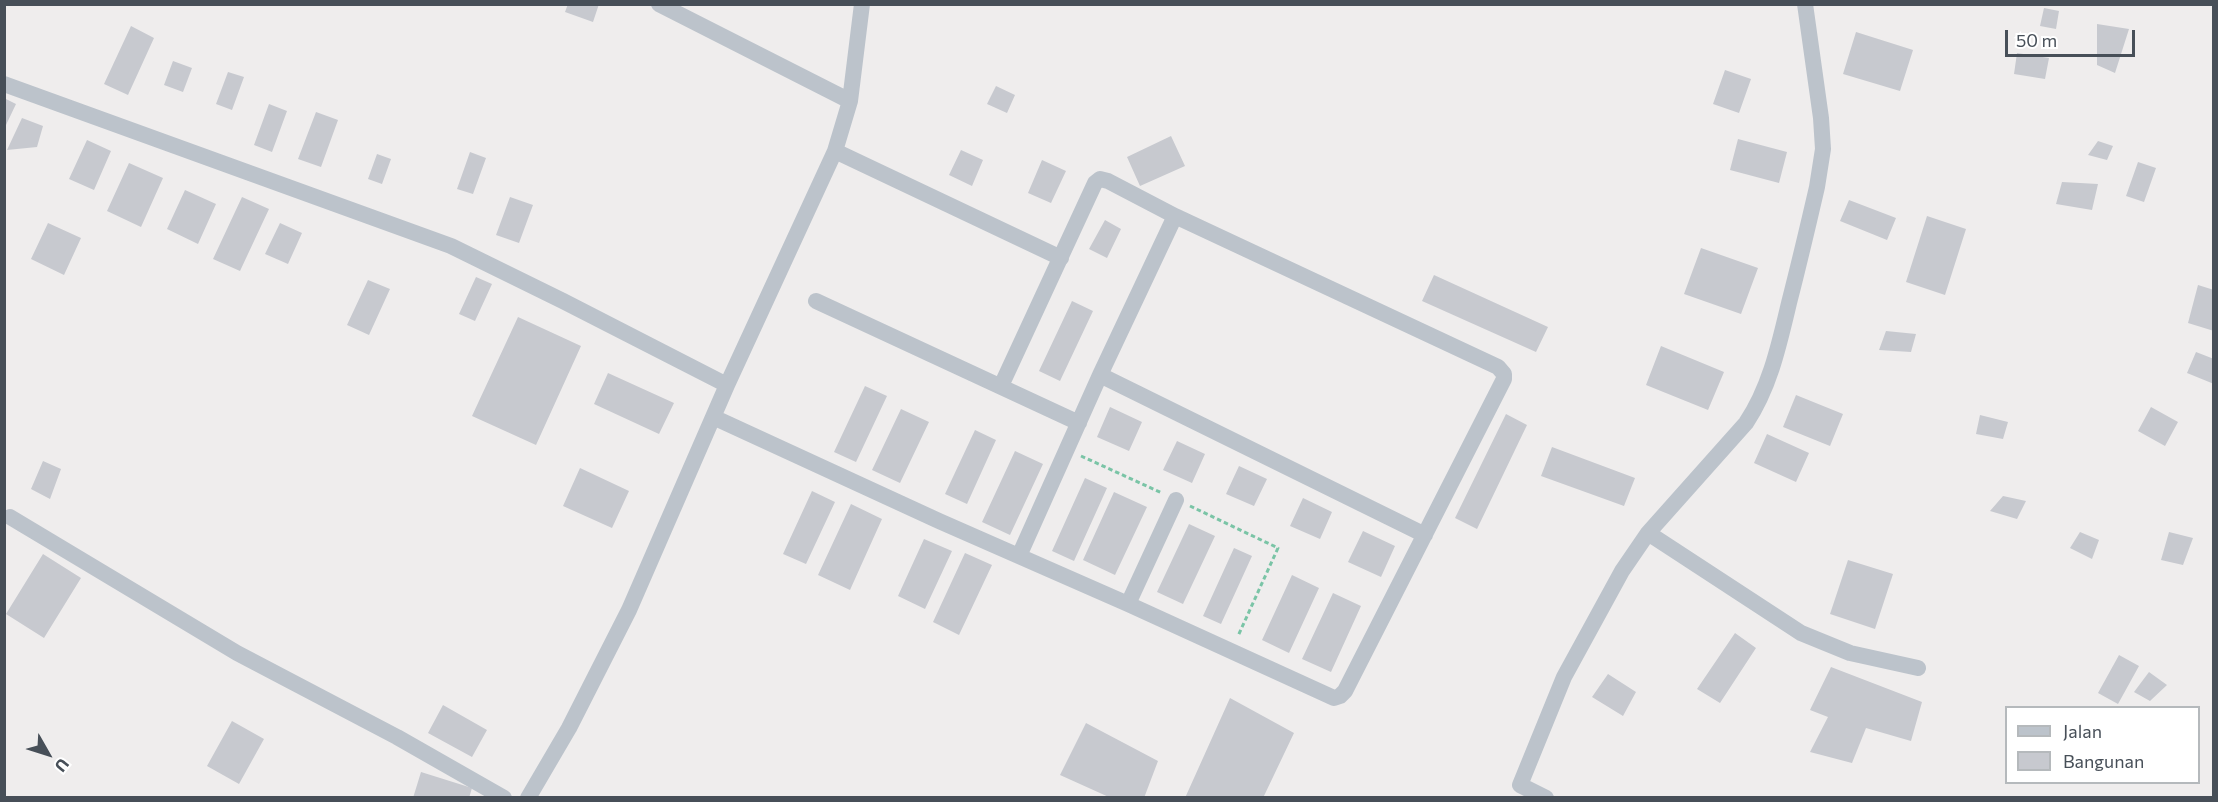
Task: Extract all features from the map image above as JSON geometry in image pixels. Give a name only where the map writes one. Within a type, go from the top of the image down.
[{"type":"street","points":[[660,4],[850,101]]},
{"type":"street","points":[[528,798],[569,729],[629,610],[727,385],[835,151],[850,101],[862,4]]},
{"type":"street","points":[[1546,798],[1517,791],[1564,677],[1611,591],[1648,532],[1746,423],[1764,392],[1778,348],[1818,187],[1822,162],[1821,118],[1805,4]]},
{"type":"street","points":[[4,84],[451,246],[727,385]]},
{"type":"street","points":[[835,151],[1061,258]]},
{"type":"street","points":[[713,417],[1330,697],[1340,696],[1345,691],[1503,384],[1504,374],[1502,371],[1100,179],[1095,183],[1001,386]]},
{"type":"street","points":[[1019,556],[1100,375],[1175,216]]},
{"type":"street","points":[[816,301],[1079,423]]},
{"type":"street","points":[[1100,375],[1425,535]]},
{"type":"street","points":[[1128,604],[1176,500]]},
{"type":"street","points":[[10,517],[237,653],[397,737],[504,798]]},
{"type":"street","points":[[1648,532],[1801,633],[1850,653],[1918,668]]},
{"type":"path","points":[[1068,450],[1278,548],[1231,652]]},
{"type":"building","points":[[568,4],[599,4],[593,22],[565,12]]},
{"type":"building","points":[[2044,8],[2059,11],[2056,29],[2040,26]]},
{"type":"building","points":[[2097,24],[2129,29],[2115,73],[2097,65]]},
{"type":"building","points":[[131,26],[154,38],[128,95],[104,84]]},
{"type":"building","points":[[1856,32],[1913,50],[1900,91],[1843,74]]},
{"type":"building","points":[[2017,53],[2049,58],[2045,79],[2014,74]]},
{"type":"building","points":[[173,61],[192,68],[183,92],[164,85]]},
{"type":"building","points":[[1725,70],[1751,79],[1739,113],[1713,104]]},
{"type":"building","points":[[228,72],[244,77],[232,110],[216,104]]},
{"type":"building","points":[[996,86],[1015,95],[1007,113],[987,104]]},
{"type":"building","points":[[6,99],[16,104],[4,125]]},
{"type":"building","points":[[269,104],[287,111],[272,152],[254,145]]},
{"type":"building","points":[[316,112],[338,120],[321,167],[298,159]]},
{"type":"building","points":[[22,118],[43,126],[37,147],[7,150]]},
{"type":"building","points":[[1171,136],[1185,166],[1140,186],[1127,157]]},
{"type":"building","points":[[1738,139],[1787,152],[1779,183],[1730,170]]},
{"type":"building","points":[[87,140],[111,151],[94,190],[69,179]]},
{"type":"building","points":[[2098,141],[2113,146],[2107,160],[2088,155]]},
{"type":"building","points":[[961,150],[983,160],[972,186],[949,175]]},
{"type":"building","points":[[470,152],[486,158],[473,194],[457,189]]},
{"type":"building","points":[[377,154],[391,159],[382,184],[368,179]]},
{"type":"building","points":[[1042,160],[1066,171],[1051,203],[1028,193]]},
{"type":"building","points":[[2138,162],[2156,168],[2144,202],[2126,196]]},
{"type":"building","points":[[129,163],[163,178],[141,227],[107,211]]},
{"type":"building","points":[[2062,182],[2098,184],[2092,210],[2056,204]]},
{"type":"building","points":[[185,190],[216,204],[198,244],[167,229]]},
{"type":"building","points":[[242,197],[269,209],[240,271],[213,259]]},
{"type":"building","points":[[510,197],[533,205],[519,243],[496,235]]},
{"type":"building","points":[[1849,200],[1896,218],[1887,240],[1840,221]]},
{"type":"building","points":[[1927,216],[1966,229],[1945,295],[1906,282]]},
{"type":"building","points":[[1105,220],[1121,229],[1107,258],[1089,249]]},
{"type":"building","points":[[48,223],[81,238],[64,275],[31,259]]},
{"type":"building","points":[[280,223],[302,233],[288,264],[265,254]]},
{"type":"building","points":[[1701,248],[1758,268],[1741,314],[1684,294]]},
{"type":"building","points":[[1434,275],[1548,327],[1536,352],[1422,301]]},
{"type":"building","points":[[476,277],[492,284],[475,321],[459,314]]},
{"type":"building","points":[[368,280],[390,289],[369,335],[347,325]]},
{"type":"building","points":[[2198,285],[2214,290],[2214,331],[2188,323]]},
{"type":"building","points":[[1072,301],[1093,311],[1060,381],[1039,371]]},
{"type":"building","points":[[518,317],[581,346],[536,445],[472,416]]},
{"type":"building","points":[[1886,331],[1916,334],[1911,352],[1879,350]]},
{"type":"building","points":[[1661,346],[1724,372],[1708,410],[1646,385]]},
{"type":"building","points":[[2196,352],[2214,359],[2214,384],[2187,373]]},
{"type":"building","points":[[608,373],[674,403],[659,434],[594,404]]},
{"type":"building","points":[[865,386],[887,396],[856,462],[834,452]]},
{"type":"building","points":[[1796,395],[1843,414],[1830,446],[1783,427]]},
{"type":"building","points":[[1110,407],[1142,422],[1129,451],[1097,437]]},
{"type":"building","points":[[2151,407],[2178,422],[2165,446],[2138,431]]},
{"type":"building","points":[[901,409],[929,422],[900,483],[872,470]]},
{"type":"building","points":[[1506,414],[1527,425],[1477,529],[1455,518]]},
{"type":"building","points":[[1980,415],[2008,422],[2003,439],[1976,434]]},
{"type":"building","points":[[975,430],[996,440],[967,504],[945,494]]},
{"type":"building","points":[[1767,434],[1809,453],[1796,482],[1754,463]]},
{"type":"building","points":[[1177,441],[1205,454],[1192,483],[1163,470]]},
{"type":"building","points":[[1552,447],[1635,478],[1624,506],[1541,476]]},
{"type":"building","points":[[1015,451],[1043,464],[1010,535],[982,522]]},
{"type":"building","points":[[43,461],[61,469],[50,499],[31,489]]},
{"type":"building","points":[[1239,466],[1267,479],[1254,506],[1226,494]]},
{"type":"building","points":[[580,468],[629,491],[612,528],[563,506]]},
{"type":"building","points":[[1085,478],[1107,488],[1074,561],[1052,551]]},
{"type":"building","points":[[812,491],[835,502],[806,564],[783,554]]},
{"type":"building","points":[[1114,492],[1147,507],[1115,575],[1083,560]]},
{"type":"building","points":[[2003,496],[2026,501],[2017,519],[1990,511]]},
{"type":"building","points":[[1303,498],[1332,512],[1320,539],[1290,526]]},
{"type":"building","points":[[851,504],[882,519],[850,590],[818,575]]},
{"type":"building","points":[[1189,524],[1215,536],[1183,604],[1157,592]]},
{"type":"building","points":[[1363,531],[1395,546],[1381,577],[1348,562]]},
{"type":"building","points":[[2080,532],[2099,540],[2092,559],[2070,548]]},
{"type":"building","points":[[2169,532],[2193,538],[2183,565],[2161,560]]},
{"type":"building","points":[[924,539],[952,551],[925,609],[898,596]]},
{"type":"building","points":[[1234,548],[1252,556],[1221,624],[1203,616]]},
{"type":"building","points":[[965,553],[992,565],[959,635],[933,622]]},
{"type":"building","points":[[43,554],[81,578],[44,638],[6,614]]},
{"type":"building","points":[[1848,560],[1893,574],[1875,629],[1830,614]]},
{"type":"building","points":[[1292,575],[1319,588],[1289,653],[1262,640]]},
{"type":"building","points":[[1333,593],[1361,606],[1331,672],[1302,659]]},
{"type":"building","points":[[1735,633],[1756,648],[1720,703],[1697,689]]},
{"type":"building","points":[[2119,655],[2139,666],[2118,704],[2098,693]]},
{"type":"building","points":[[1831,667],[1922,702],[1911,741],[1866,728],[1852,763],[1810,752],[1828,717],[1810,710]]},
{"type":"building","points":[[2149,672],[2167,685],[2150,701],[2134,692]]},
{"type":"building","points":[[1608,674],[1636,692],[1623,716],[1592,697]]},
{"type":"building","points":[[1230,698],[1294,733],[1263,798],[1185,798]]},
{"type":"building","points":[[443,705],[487,730],[472,757],[428,733]]},
{"type":"building","points":[[232,721],[264,739],[239,784],[207,766]]},
{"type":"building","points":[[1086,723],[1158,761],[1144,798],[1111,798],[1060,775]]},
{"type":"building","points":[[421,772],[472,788],[469,798],[413,798]]}]
